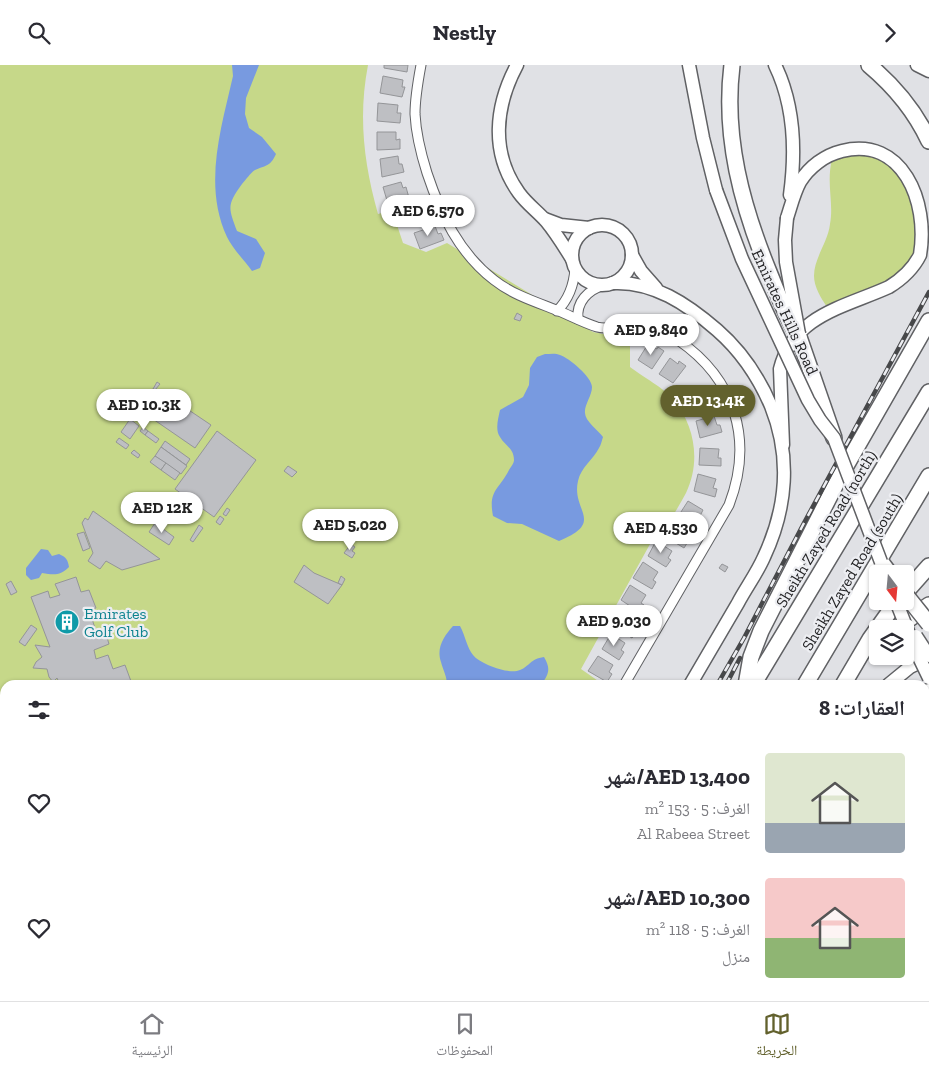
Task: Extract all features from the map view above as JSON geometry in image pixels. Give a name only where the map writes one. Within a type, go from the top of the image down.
[{"type":"highway","points":[[732,65],[730,123],[741,193],[762,256],[787,317],[799,337],[834,438]]},
{"type":"highway","points":[[869,65],[902,98],[916,117],[929,141]]},
{"type":"highway","points":[[747,680],[751,657],[761,631],[848,460],[929,321]]},
{"type":"highway","name":"Sheikh Zayed Road (north)","points":[[756,680],[929,392]]},
{"type":"highway","name":"Sheikh Zayed Road (south)","points":[[808,680],[929,476]]},
{"type":"highway","points":[[914,583],[929,566]]},
{"type":"highway","points":[[914,605],[929,624]]},
{"type":"highway","points":[[846,680],[870,639],[898,612],[929,605]]},
{"type":"highway","points":[[853,680],[869,659]]},
{"type":"main road","points":[[517,65],[508,82],[502,100],[499,119],[501,147],[509,175],[518,191],[544,219],[580,275],[587,281],[642,285],[660,291]]},
{"type":"main road","name":"Emirates Hills Road","points":[[689,65],[703,138],[716,190],[735,242],[814,410],[834,438],[883,565]]},
{"type":"main road","points":[[775,65],[786,92],[791,117],[793,166],[785,245],[787,273],[799,337]]},
{"type":"main road","points":[[918,65],[929,71]]},
{"type":"main road","points":[[693,680],[764,558],[775,531],[782,503],[784,474],[780,369],[792,340],[816,319],[899,281],[915,264],[923,249],[928,232],[928,209],[921,187],[908,169],[891,156],[870,149],[848,149],[828,156],[811,169],[796,189],[787,218]]},
{"type":"main road","points":[[544,219],[570,227],[609,226],[625,236],[630,245],[631,264],[627,272],[620,279],[608,284]]},
{"type":"main road","points":[[573,263],[572,250],[576,241],[589,228]]},
{"type":"main road","points":[[632,255],[646,279],[660,291],[703,318],[723,335],[740,354],[755,375],[767,397],[777,421],[783,445]]},
{"type":"main road","points":[[894,680],[910,667],[929,657],[898,612]]},
{"type":"main road","points":[[898,612],[929,678]]},
{"type":"street","points":[[421,65],[415,116],[422,157],[445,220],[466,253],[495,281],[511,292],[578,319],[604,328],[639,321],[649,322],[687,346],[702,359],[726,391],[734,409],[739,428],[740,467],[736,487],[729,505],[627,680]]},
{"type":"street","points":[[557,311],[571,290],[573,263]]},
{"type":"street","points":[[578,319],[578,308],[584,298],[593,290],[608,284]]},
{"type":"street","points":[[571,290],[584,298]]},
{"type":"green space","name":"Emirates Golf Club","points":[[0,65],[368,65],[363,103],[363,122],[369,177],[378,214],[392,210],[403,243],[426,252],[447,243],[593,332],[630,339],[630,367],[673,399],[691,432],[694,456],[693,469],[686,493],[660,537],[655,535],[581,669],[597,680],[0,680]]},
{"type":"green space","points":[[853,153],[882,157],[913,182],[918,248],[910,262],[888,281],[827,307],[820,296],[814,276],[816,263],[829,231],[831,216],[830,168],[832,159]]},
{"type":"water","points":[[232,65],[259,65],[246,98],[245,114],[249,128],[262,137],[276,154],[270,163],[255,170],[242,184],[230,206],[237,231],[256,239],[265,253],[260,268],[252,271],[227,237],[216,197],[217,157],[233,76]]},
{"type":"water","points":[[545,354],[557,354],[564,357],[579,368],[588,378],[592,387],[585,410],[586,416],[603,437],[600,447],[582,472],[578,481],[577,491],[584,515],[584,522],[581,528],[559,541],[522,524],[507,523],[493,516],[492,507],[493,495],[514,460],[513,453],[498,434],[497,424],[500,410],[523,397],[529,385],[530,368],[537,357]]},
{"type":"water","points":[[41,549],[48,550],[52,556],[59,554],[63,556],[69,567],[57,574],[42,573],[39,578],[31,580],[26,575],[26,568]]},
{"type":"water","points":[[453,626],[460,626],[473,655],[482,662],[502,670],[520,670],[536,659],[544,657],[548,665],[546,678],[545,680],[446,680],[440,657],[440,647]]},
{"type":"building","points":[[384,65],[408,65],[407,72],[384,68]]},
{"type":"building","points":[[383,76],[403,80],[402,87],[405,87],[402,97],[380,93]]},
{"type":"building","points":[[378,103],[398,105],[397,113],[401,113],[400,123],[377,121]]},
{"type":"building","points":[[377,132],[396,132],[396,140],[400,139],[400,149],[377,150]]},
{"type":"building","points":[[398,156],[399,164],[402,164],[404,172],[382,177],[380,159]]},
{"type":"building","points":[[401,182],[403,188],[406,187],[409,198],[388,204],[383,187]]},
{"type":"building","points":[[422,202],[425,211],[429,210],[432,218],[411,225],[405,208]]},
{"type":"building","points":[[435,226],[438,234],[441,233],[444,240],[420,249],[414,233]]},
{"type":"building","points":[[517,313],[522,316],[520,321],[514,319]]},
{"type":"building","points":[[648,344],[664,351],[652,369],[638,360]]},
{"type":"building","points":[[670,358],[678,364],[679,361],[686,366],[673,383],[659,374]]},
{"type":"building","points":[[157,382],[160,384],[155,390],[153,389]]},
{"type":"building","points":[[698,386],[704,394],[706,392],[710,397],[693,411],[682,397]]},
{"type":"building","points":[[152,389],[157,393],[146,407],[142,404]]},
{"type":"building","points":[[165,394],[211,425],[195,448],[150,417]]},
{"type":"building","points":[[717,397],[720,403],[717,405],[713,399]]},
{"type":"building","points":[[141,405],[145,408],[136,421],[132,418]]},
{"type":"building","points":[[714,416],[722,432],[700,438],[696,421]]},
{"type":"building","points":[[130,419],[139,426],[130,439],[121,432]]},
{"type":"building","points":[[143,427],[148,431],[145,435],[140,431]]},
{"type":"building","points":[[148,431],[159,439],[156,443],[145,435]]},
{"type":"building","points":[[217,431],[256,460],[214,517],[175,489]]},
{"type":"building","points":[[119,438],[129,445],[126,449],[116,442]]},
{"type":"building","points":[[165,441],[190,459],[186,465],[161,447]]},
{"type":"building","points":[[161,447],[187,466],[181,474],[155,456]]},
{"type":"building","points":[[700,448],[719,449],[718,458],[721,458],[721,466],[699,465]]},
{"type":"building","points":[[134,450],[140,455],[138,458],[131,453]]},
{"type":"building","points":[[155,456],[166,463],[161,470],[150,462]]},
{"type":"building","points":[[166,463],[180,473],[175,480],[161,470]]},
{"type":"building","points":[[288,466],[297,472],[292,477],[284,471]]},
{"type":"building","points":[[698,474],[716,479],[713,488],[717,489],[715,497],[694,491]]},
{"type":"building","points":[[688,501],[703,510],[699,518],[702,520],[698,527],[679,515]]},
{"type":"building","points":[[173,502],[184,510],[179,517],[168,509]]},
{"type":"building","points":[[227,508],[230,510],[226,516],[223,514]]},
{"type":"building","points":[[93,511],[160,559],[122,570],[106,561],[100,569],[88,561],[93,553],[82,523],[85,518],[88,520]]},
{"type":"building","points":[[220,516],[224,519],[220,525],[216,522]]},
{"type":"building","points":[[351,518],[356,532],[349,534],[344,521]]},
{"type":"building","points":[[676,522],[690,531],[686,538],[689,540],[684,548],[666,537]]},
{"type":"building","points":[[155,523],[174,537],[169,545],[149,532]]},
{"type":"building","points":[[199,525],[203,528],[193,542],[190,540]]},
{"type":"building","points":[[84,532],[90,548],[83,551],[77,534]]},
{"type":"building","points":[[656,541],[672,551],[668,558],[671,560],[666,567],[648,556]]},
{"type":"building","points":[[351,544],[355,547],[352,551],[355,553],[352,558],[344,553]]},
{"type":"building","points":[[643,562],[658,572],[653,580],[656,582],[652,589],[633,578]]},
{"type":"building","points":[[722,564],[728,567],[725,572],[719,568]]},
{"type":"building","points":[[304,565],[314,573],[342,585],[328,604],[294,582]]},
{"type":"building","points":[[341,576],[345,579],[342,585],[338,583]]},
{"type":"building","name":"Emirates Golf Club","points":[[76,577],[81,592],[89,590],[96,608],[89,610],[98,637],[106,634],[109,644],[94,650],[96,659],[108,655],[113,669],[125,665],[131,680],[58,680],[57,678],[51,680],[47,669],[33,668],[42,657],[35,645],[50,647],[31,597],[48,591],[50,598],[60,595],[55,584]]},
{"type":"building","points":[[11,581],[17,592],[11,595],[6,584]]},
{"type":"building","points":[[630,585],[646,595],[641,603],[644,605],[639,612],[621,600]]},
{"type":"building","points":[[623,612],[639,621],[634,629],[637,631],[632,638],[614,627]]},
{"type":"building","points":[[31,625],[37,629],[25,646],[19,642]]},
{"type":"building","points":[[611,634],[625,643],[621,650],[624,652],[619,660],[602,649]]},
{"type":"building","points":[[598,656],[613,665],[609,672],[612,674],[608,680],[604,680],[588,671]]},
{"type":"railway","points":[[720,680],[929,292]]},
{"type":"railway","points":[[729,680],[740,658]]},
{"type":"place","name":"Emirates Golf Club","points":[[67,622]]}]
